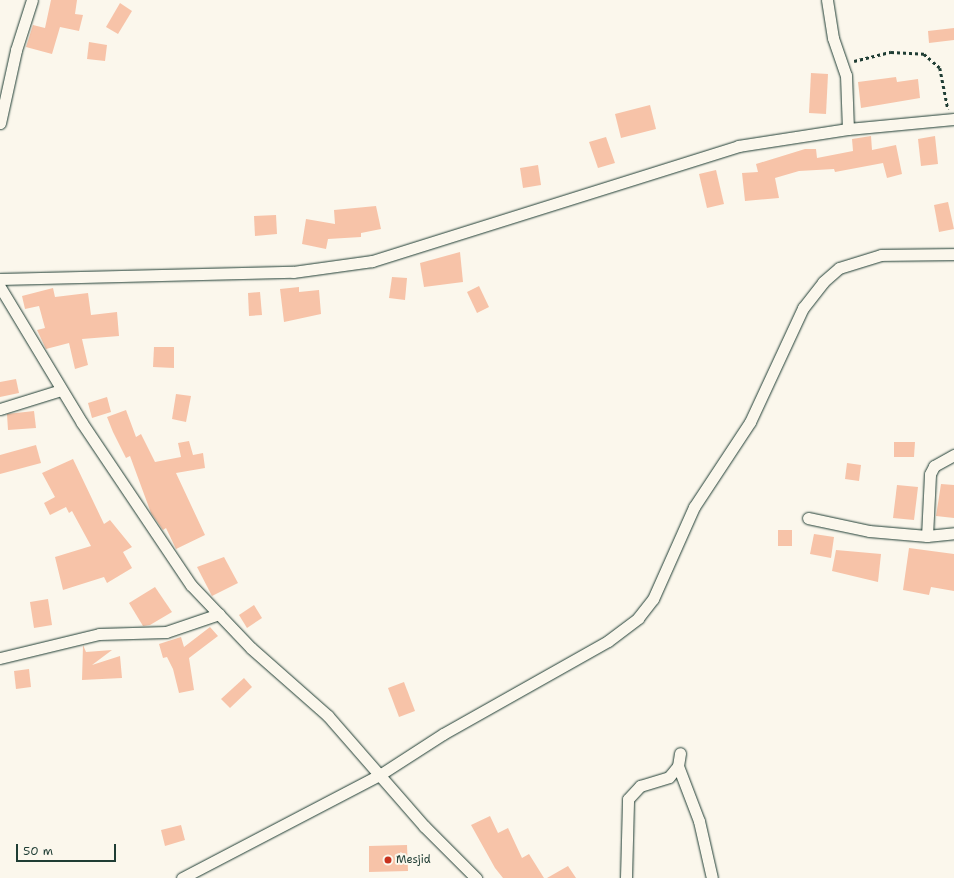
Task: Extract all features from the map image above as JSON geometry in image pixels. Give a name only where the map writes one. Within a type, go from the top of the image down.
[{"type":"street","points":[[0,123],[16,50],[32,0]]},
{"type":"street","points":[[827,0],[833,38],[843,64],[848,129]]},
{"type":"street","points":[[0,279],[293,272],[372,261],[738,146],[848,129],[952,120]]},
{"type":"street","points":[[182,878],[381,774],[443,734],[608,641],[638,618],[653,599],[694,507],[750,422],[803,308],[823,282],[839,268],[881,255],[954,254]]},
{"type":"street","points":[[0,287],[61,390],[164,548],[191,585],[219,614],[328,716],[381,774],[424,826],[476,878]]},
{"type":"street","points":[[0,409],[61,390]]},
{"type":"street","points":[[927,536],[930,474],[934,466],[954,455]]},
{"type":"street","points":[[808,518],[870,530],[927,536],[954,533]]},
{"type":"street","points":[[0,658],[99,634],[166,632],[219,614]]},
{"type":"street","points":[[680,753],[678,766],[699,821],[712,878]]},
{"type":"street","points":[[626,878],[628,799],[640,786],[668,777],[678,766]]},
{"type":"path","points":[[843,64],[891,52],[924,54],[940,68],[952,120]]},
{"type":"building","points":[[51,0],[77,0],[75,14],[83,15],[79,31],[60,27],[52,54],[26,47],[33,25],[45,28]]},
{"type":"building","points":[[120,3],[132,11],[118,34],[106,27]]},
{"type":"building","points":[[954,28],[954,40],[929,43],[928,31]]},
{"type":"building","points":[[89,42],[107,45],[105,61],[87,59]]},
{"type":"building","points":[[811,73],[828,74],[826,114],[809,113]]},
{"type":"building","points":[[896,77],[897,82],[918,79],[920,98],[861,108],[858,82]]},
{"type":"building","points":[[650,105],[656,129],[621,138],[615,114]]},
{"type":"building","points":[[871,136],[872,150],[896,145],[902,174],[887,178],[883,163],[835,172],[834,169],[799,171],[775,178],[779,198],[745,201],[742,173],[758,172],[756,164],[805,149],[816,149],[817,158],[853,151],[852,139]]},
{"type":"building","points":[[935,136],[938,164],[921,166],[918,139]]},
{"type":"building","points":[[606,137],[615,163],[598,168],[589,142]]},
{"type":"building","points":[[538,165],[541,185],[523,188],[520,168]]},
{"type":"building","points":[[716,170],[724,204],[707,208],[699,174]]},
{"type":"building","points":[[948,202],[954,229],[939,232],[934,205]]},
{"type":"building","points":[[376,206],[381,229],[361,233],[361,237],[328,239],[326,249],[302,244],[306,219],[335,224],[334,210]]},
{"type":"building","points":[[276,215],[277,234],[255,236],[254,216]]},
{"type":"building","points":[[460,252],[463,282],[424,287],[420,263]]},
{"type":"building","points":[[392,277],[407,278],[405,300],[389,298]]},
{"type":"building","points":[[479,286],[489,307],[477,313],[467,292]]},
{"type":"building","points":[[299,287],[299,292],[319,290],[321,314],[284,322],[280,289]]},
{"type":"building","points":[[53,288],[55,297],[88,293],[91,315],[117,312],[119,336],[82,339],[88,365],[75,369],[69,343],[46,349],[37,330],[45,328],[39,306],[25,309],[22,296]]},
{"type":"building","points":[[260,292],[262,315],[249,316],[248,293]]},
{"type":"building","points":[[154,347],[174,347],[174,368],[153,367]]},
{"type":"building","points":[[16,379],[19,393],[0,397],[0,382]]},
{"type":"building","points":[[176,394],[191,396],[186,422],[172,419]]},
{"type":"building","points":[[107,397],[111,412],[92,418],[88,403]]},
{"type":"building","points":[[126,410],[136,437],[141,434],[155,462],[181,457],[178,443],[189,441],[193,455],[203,453],[205,468],[176,473],[205,535],[176,549],[166,528],[163,530],[151,513],[130,456],[126,458],[107,417]]},
{"type":"building","points":[[34,411],[36,428],[8,430],[7,414]]},
{"type":"building","points":[[894,442],[915,442],[914,457],[894,457]]},
{"type":"building","points":[[36,445],[41,463],[0,474],[0,455]]},
{"type":"building","points":[[73,459],[104,524],[110,520],[132,547],[123,552],[132,568],[107,583],[104,577],[63,590],[55,557],[91,546],[72,511],[69,513],[66,507],[50,515],[44,503],[55,497],[42,473]]},
{"type":"building","points":[[847,463],[861,465],[859,481],[845,479]]},
{"type":"building","points":[[941,484],[954,485],[954,518],[936,516]]},
{"type":"building","points":[[897,485],[918,487],[914,520],[893,518]]},
{"type":"building","points":[[778,530],[792,530],[792,546],[778,546]]},
{"type":"building","points":[[814,534],[834,537],[831,558],[810,554]]},
{"type":"building","points":[[909,548],[954,554],[954,591],[931,587],[929,595],[903,590]]},
{"type":"building","points":[[836,550],[881,554],[878,582],[832,571]]},
{"type":"building","points":[[224,557],[238,583],[212,596],[197,567]]},
{"type":"building","points":[[155,587],[172,612],[150,625],[143,626],[129,603]]},
{"type":"building","points":[[48,599],[52,625],[34,628],[30,602]]},
{"type":"building","points":[[254,605],[262,618],[247,628],[239,615]]},
{"type":"building","points":[[210,627],[218,636],[189,658],[194,690],[179,693],[173,669],[167,657],[163,658],[159,644],[181,637],[184,647]]},
{"type":"building","points":[[83,645],[86,652],[112,650],[92,665],[120,656],[122,678],[82,680]]},
{"type":"building","points":[[29,669],[31,687],[16,689],[14,671]]},
{"type":"building","points":[[244,678],[252,687],[230,708],[221,699]]},
{"type":"building","points":[[404,682],[415,711],[399,717],[388,688]]},
{"type":"building","points":[[490,816],[498,833],[508,828],[522,858],[529,854],[544,878],[503,878],[495,868],[471,825]]},
{"type":"building","points":[[181,825],[185,840],[165,846],[161,830]]},
{"type":"building","name":"Mesjid","points":[[407,845],[408,871],[369,872],[369,846]]},
{"type":"building","points":[[568,866],[576,878],[547,878]]},
{"type":"place","name":"Mesjid","points":[[388,860]]}]
